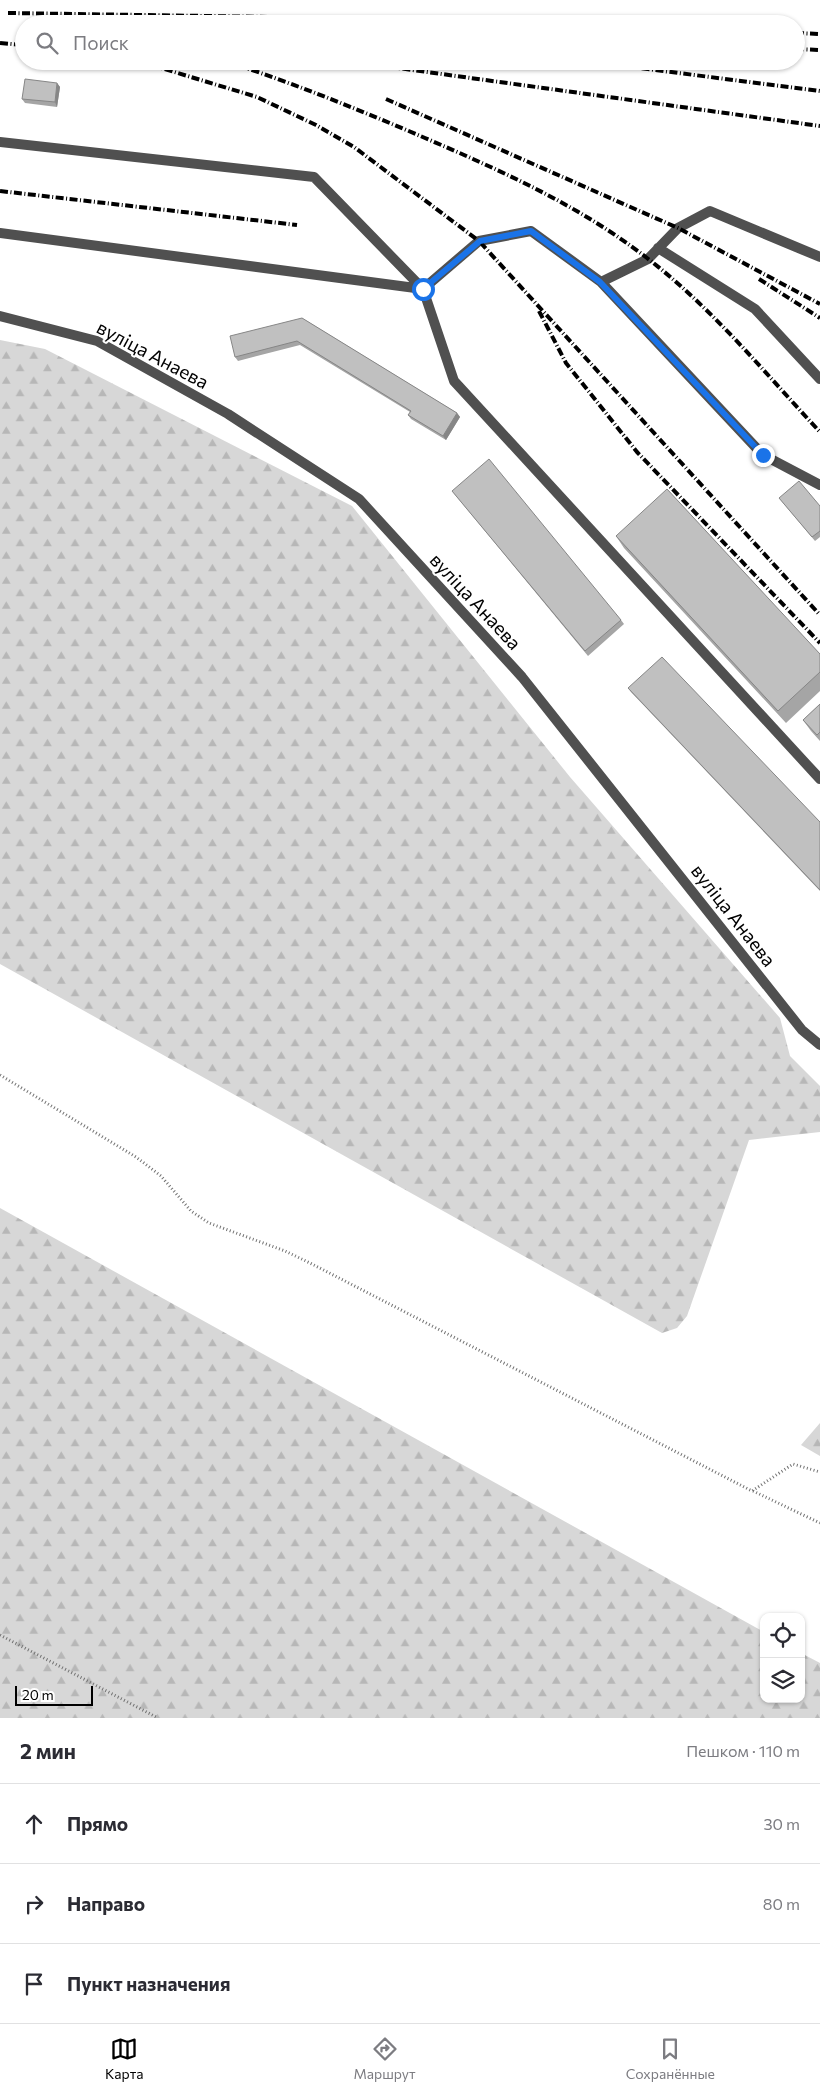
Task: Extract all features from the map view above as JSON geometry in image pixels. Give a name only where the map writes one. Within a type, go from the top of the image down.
[{"type":"lane","points":[[0,142],[314,177],[423,289],[454,381],[820,779]]},
{"type":"lane","points":[[600,282],[648,259],[678,228],[710,211],[820,257]]},
{"type":"lane","points":[[0,232],[423,289],[480,241],[531,231],[600,282],[763,455],[820,485]]},
{"type":"lane","points":[[658,248],[755,309],[820,379]]},
{"type":"lane","name":"вуліца Анаева","points":[[0,316],[97,341],[228,414],[359,499],[522,677],[802,1030],[820,1045]]},
{"type":"path","points":[[0,1075],[136,1157],[161,1176],[191,1211],[209,1223],[310,1263],[752,1491],[820,1523]]},
{"type":"path","points":[[752,1491],[793,1464],[820,1472]]},
{"type":"path","points":[[0,1635],[158,1718]]},
{"type":"green space","points":[[0,340],[45,349],[352,506],[570,777],[780,1018],[790,1056],[820,1086],[820,1132],[749,1140],[687,1316],[677,1328],[662,1333],[0,964]]},
{"type":"green space","points":[[0,1208],[760,1630],[760,1703],[805,1703],[805,1655],[820,1663],[820,1718],[0,1718]]},
{"type":"green space","points":[[820,1423],[820,1456],[801,1445]]},
{"type":"building","points":[[25,79],[57,83],[55,102],[22,99]]},
{"type":"building","points":[[302,318],[457,413],[443,436],[408,415],[411,411],[297,341],[235,357],[230,336]]},
{"type":"building","points":[[489,459],[621,620],[585,651],[452,491]]},
{"type":"building","points":[[799,481],[820,506],[820,531],[812,537],[779,498]]},
{"type":"building","points":[[667,489],[820,654],[820,672],[778,711],[616,536]]},
{"type":"building","points":[[662,657],[820,822],[820,890],[628,688]]},
{"type":"building","points":[[820,704],[820,732],[817,735],[803,720]]},
{"type":"railway","points":[[8,13],[140,15]]},
{"type":"railway","points":[[805,33],[820,34]]},
{"type":"railway","points":[[0,43],[15,44]]},
{"type":"railway","points":[[805,49],[820,50]]},
{"type":"railway","points":[[168,70],[257,97],[316,125],[354,147],[479,241],[820,615]]},
{"type":"railway","points":[[252,70],[376,117],[454,151],[540,191],[595,222],[647,258],[694,298],[716,319],[820,432]]},
{"type":"railway","points":[[412,70],[820,126]]},
{"type":"railway","points":[[655,70],[820,91]]},
{"type":"railway","points":[[386,99],[678,228],[820,304]]},
{"type":"railway","points":[[0,191],[297,225]]},
{"type":"railway","points":[[759,279],[820,318]]},
{"type":"railway","points":[[539,311],[566,363],[637,452],[820,643]]},
{"type":"route","points":[[423,289],[480,241],[531,231],[600,282],[763,455]]}]
